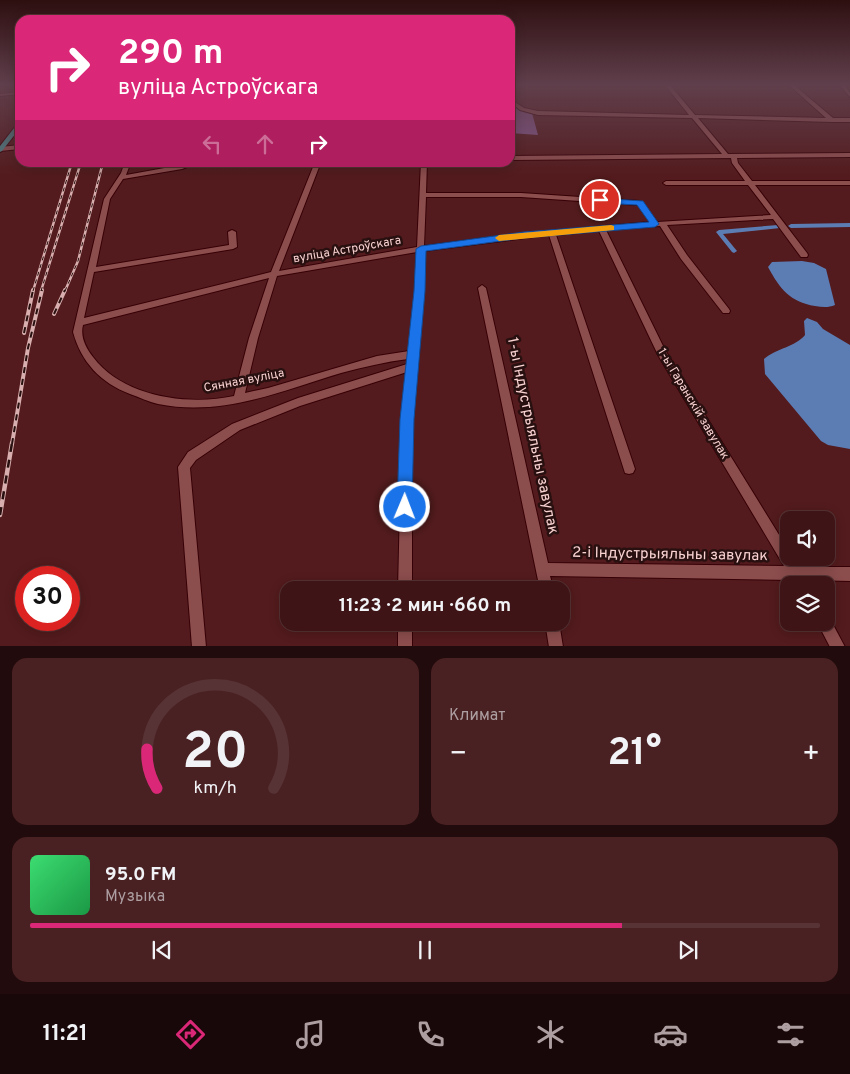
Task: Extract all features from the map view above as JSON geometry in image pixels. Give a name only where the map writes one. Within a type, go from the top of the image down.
[{"type":"main road","points":[[0,149],[15,130]]},
{"type":"street","points":[[650,115],[850,120]]},
{"type":"street","points":[[826,115],[832,120]]},
{"type":"street","points":[[694,116],[730,155],[734,163],[804,255]]},
{"type":"street","points":[[0,149],[15,148]]},
{"type":"street","points":[[515,158],[850,155]]},
{"type":"street","name":"Сянная вуліца","points":[[127,167],[124,177],[113,187],[107,199],[92,270],[78,323],[77,332],[80,344],[90,361],[102,373],[130,390],[149,398],[174,404],[210,404],[277,391],[390,356],[413,360]]},
{"type":"street","points":[[124,177],[182,167]]},
{"type":"street","points":[[239,398],[249,352],[275,274],[316,167]]},
{"type":"street","points":[[405,581],[406,437],[421,249],[424,167]]},
{"type":"street","points":[[666,183],[850,183]]},
{"type":"street","points":[[423,195],[521,195],[640,203],[659,224],[726,311]]},
{"type":"street","name":"вуліца Астроўскага","points":[[78,323],[275,274],[421,249],[496,238],[659,224],[774,217]]},
{"type":"street","name":"1-ы Гаранскій завулак","points":[[602,229],[661,352],[797,576]]},
{"type":"street","points":[[92,270],[233,247],[232,232]]},
{"type":"street","points":[[552,233],[629,469]]},
{"type":"street","name":"1-ы Індустрыяльны завулак","points":[[482,288],[546,581]]},
{"type":"street","points":[[199,646],[184,467],[186,462],[236,427],[413,360]]},
{"type":"street","name":"2-і Індустрыяльны завулак","points":[[544,569],[780,578]]},
{"type":"street","points":[[830,576],[850,574]]},
{"type":"street","points":[[405,631],[405,646]]},
{"type":"street","points":[[554,631],[556,646]]},
{"type":"street","points":[[829,631],[838,646]]},
{"type":"shaded area","points":[[515,115],[533,115],[538,135],[515,133]]},
{"type":"water","points":[[802,261],[814,263],[826,269],[835,305],[827,307],[815,306],[792,298],[777,282],[768,267],[772,262]]},
{"type":"water","points":[[807,318],[817,322],[823,329],[850,345],[850,449],[828,445],[821,441],[765,374],[764,359],[801,339],[805,335],[804,321]]},
{"type":"waterway","points":[[791,226],[850,225]]},
{"type":"waterway","points":[[734,251],[719,232],[778,227]]},
{"type":"railway","points":[[33,291],[70,167]]},
{"type":"railway","points":[[41,291],[79,167]]},
{"type":"railway","points":[[65,291],[78,261],[102,167]]},
{"type":"railway","points":[[24,333],[33,290]]},
{"type":"railway","points":[[12,444],[28,348],[42,290]]},
{"type":"railway","points":[[54,314],[65,290]]},
{"type":"railway","points":[[0,515],[12,443]]},
{"type":"slow traffic","points":[[499,238],[611,228]]},
{"type":"route","points":[[405,507],[407,419],[413,366],[421,249],[524,235],[655,224],[640,203],[600,200]]}]
